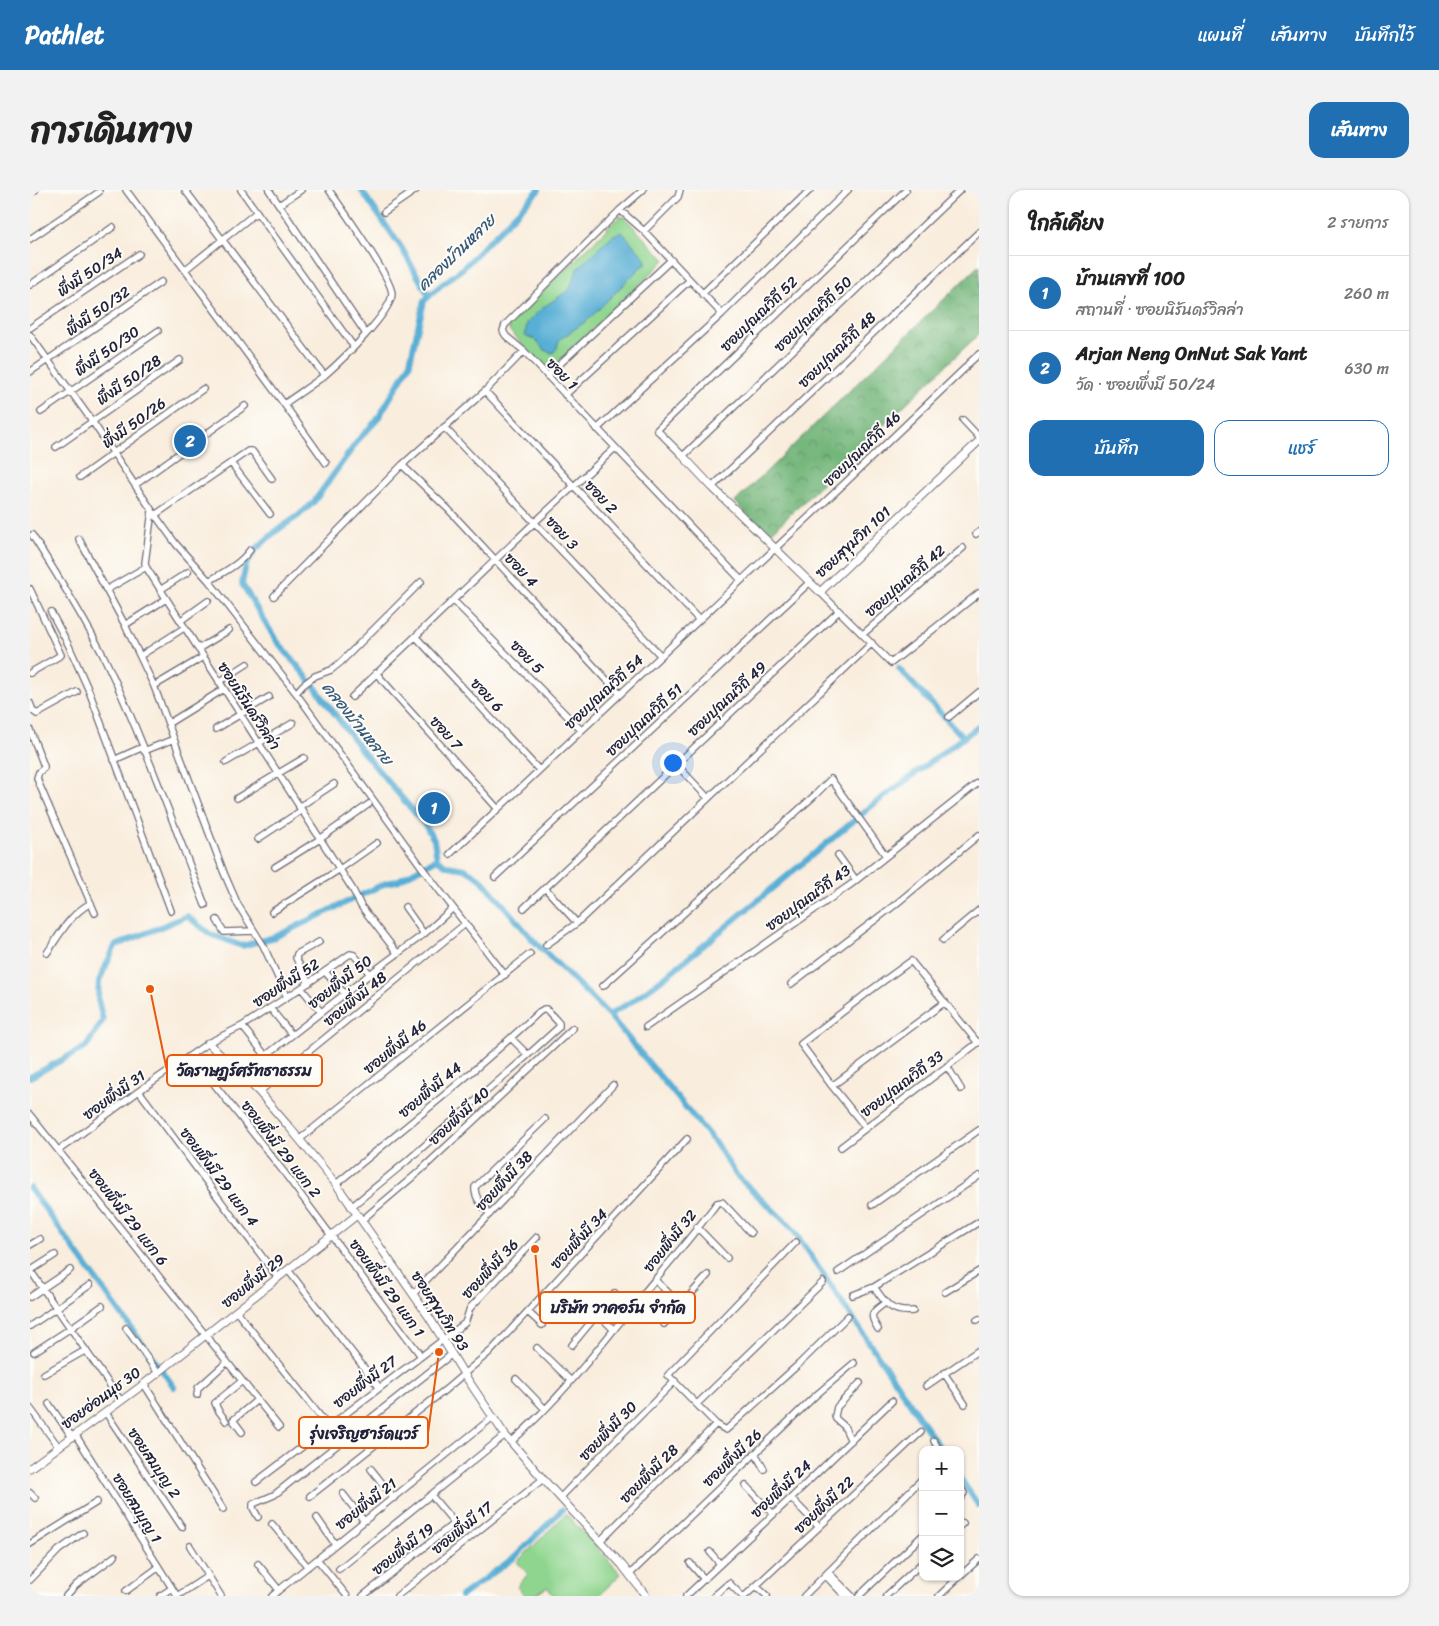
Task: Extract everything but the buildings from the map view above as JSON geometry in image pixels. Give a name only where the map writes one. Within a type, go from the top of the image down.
[{"type":"street","points":[[30,193],[35,190]]},
{"type":"street","points":[[126,190],[186,269],[326,462]]},
{"type":"street","points":[[185,190],[324,376]]},
{"type":"street","points":[[241,190],[354,347]]},
{"type":"street","points":[[269,190],[366,334]]},
{"type":"street","points":[[279,205],[301,190]]},
{"type":"street","points":[[284,404],[324,376],[354,347],[387,308],[392,294],[390,285],[373,255],[329,190]]},
{"type":"street","points":[[384,212],[416,190]]},
{"type":"street","name":"ซอย 1","points":[[643,190],[620,210],[504,324],[503,331],[741,580]]},
{"type":"street","points":[[644,231],[678,197],[680,190]]},
{"type":"street","points":[[702,294],[810,190]]},
{"type":"street","points":[[597,429],[722,314],[848,190]]},
{"type":"street","name":"ซอยปุณณวิถี 52","points":[[683,456],[657,430],[906,190]]},
{"type":"street","name":"ซอยปุณณวิถี 50","points":[[683,456],[960,190]]},
{"type":"street","points":[[30,239],[99,192]]},
{"type":"street","points":[[620,210],[644,231],[722,314]]},
{"type":"street","points":[[186,269],[257,212]]},
{"type":"street","points":[[30,285],[113,227]]},
{"type":"street","name":"ซอยปุณณวิถี 48","points":[[712,487],[979,232]]},
{"type":"street","name":"พึ่งมี 50/34","points":[[30,328],[140,254]]},
{"type":"street","points":[[547,376],[671,260]]},
{"type":"street","points":[[565,395],[690,280]]},
{"type":"street","name":"พึ่งมี 50/32","points":[[30,372],[161,282]]},
{"type":"street","name":"พึ่งมี 50/30","points":[[41,412],[158,331]]},
{"type":"street","points":[[30,335],[92,421],[153,513],[176,544],[209,581],[296,693],[426,873],[505,975]]},
{"type":"street","points":[[274,596],[402,465],[485,391],[524,352]]},
{"type":"street","name":"ซอยปุณณวิถี 46","points":[[775,548],[979,354]]},
{"type":"street","name":"พึ่งมี 50/28","points":[[56,447],[180,360]]},
{"type":"street","name":"พึ่งมี 50/26","points":[[80,477],[203,389]]},
{"type":"street","name":"ซอย 2","points":[[485,391],[699,620]]},
{"type":"street","points":[[135,485],[244,406]]},
{"type":"street","points":[[963,420],[979,437]]},
{"type":"street","name":"ซอย 3","points":[[444,427],[661,656]]},
{"type":"street","name":"ซอยสุขุมวิท 101","points":[[683,456],[712,487],[820,592],[979,441]]},
{"type":"street","points":[[352,697],[615,448]]},
{"type":"street","points":[[106,590],[146,567],[145,563],[153,513],[248,451],[252,451],[272,478]]},
{"type":"street","points":[[231,463],[270,514]]},
{"type":"street","name":"ซอย 4","points":[[402,465],[448,509],[620,694]]},
{"type":"street","points":[[32,535],[72,598],[105,660],[143,749],[205,905]]},
{"type":"street","points":[[80,539],[125,624],[154,686],[224,874],[238,905],[263,946],[287,997]]},
{"type":"street","name":"ซอยปุณณวิถี 54","points":[[450,854],[775,548]]},
{"type":"street","name":"ซอยปุณณวิถี 42","points":[[863,634],[963,548]]},
{"type":"street","points":[[209,581],[235,565],[250,550]]},
{"type":"street","name":"ซอยนิรันดร์วิลล่า","points":[[146,567],[340,869],[361,906],[398,954]]},
{"type":"street","points":[[160,590],[188,572]]},
{"type":"street","points":[[296,693],[315,676],[331,670],[342,662],[421,582]]},
{"type":"street","name":"ซอยปุณณวิถี 51","points":[[495,877],[810,582]]},
{"type":"street","points":[[30,589],[61,654],[30,673]]},
{"type":"street","points":[[820,592],[891,663],[979,593]]},
{"type":"street","points":[[125,624],[166,599]]},
{"type":"street","name":"ซอย 5","points":[[454,601],[581,730]]},
{"type":"street","points":[[180,620],[208,602]]},
{"type":"street","name":"ซอยปุณณวิถี 49","points":[[524,908],[839,611]]},
{"type":"street","points":[[51,612],[89,691],[170,910]]},
{"type":"street","points":[[140,656],[184,628]]},
{"type":"street","points":[[198,650],[229,630]]},
{"type":"street","name":"ซอย 6","points":[[416,637],[540,770]]},
{"type":"street","points":[[546,945],[577,923],[872,643]]},
{"type":"street","points":[[154,686],[203,657]]},
{"type":"street","points":[[219,682],[247,664]]},
{"type":"street","name":"ซอย 7","points":[[376,673],[498,809]]},
{"type":"street","points":[[169,723],[224,689]]},
{"type":"street","points":[[30,703],[33,711],[37,714],[77,692]]},
{"type":"street","points":[[949,717],[979,692]]},
{"type":"street","points":[[216,730],[269,697]]},
{"type":"street","points":[[226,762],[293,723]]},
{"type":"street","points":[[30,730],[44,766],[37,778],[95,912]]},
{"type":"street","points":[[114,760],[174,739]]},
{"type":"street","points":[[237,798],[304,758]]},
{"type":"street","points":[[676,764],[708,798]]},
{"type":"street","points":[[602,986],[807,803],[831,779],[886,856]]},
{"type":"street","name":"ซอยปุณณวิถี 43","points":[[646,1028],[856,880],[979,782]]},
{"type":"street","points":[[258,840],[334,784]]},
{"type":"street","points":[[275,868],[369,804]]},
{"type":"street","points":[[791,984],[896,904],[979,835]]},
{"type":"street","points":[[272,912],[377,843]]},
{"type":"street","points":[[838,855],[856,880]]},
{"type":"street","points":[[545,888],[577,923]]},
{"type":"street","points":[[47,953],[72,916],[81,908],[91,903]]},
{"type":"street","points":[[405,906],[424,934]]},
{"type":"street","name":"ซอยพึ่งมี 50","points":[[242,1075],[424,934],[453,908]]},
{"type":"street","points":[[943,940],[979,910]]},
{"type":"street","points":[[217,920],[224,932],[254,931]]},
{"type":"street","name":"ซอยพึ่งมี 48","points":[[259,1092],[466,924]]},
{"type":"street","points":[[309,983],[296,958],[297,954],[318,942]]},
{"type":"street","name":"ซอยพึ่งมี 52","points":[[208,1043],[242,1026],[352,954],[370,974]]},
{"type":"street","name":"ซอยพึ่งมี 46","points":[[300,1139],[530,954]]},
{"type":"street","points":[[866,1128],[801,1044],[871,990],[911,961],[978,1042]]},
{"type":"street","points":[[326,972],[345,994]]},
{"type":"street","points":[[301,988],[321,1012]]},
{"type":"street","points":[[832,1086],[945,1002]]},
{"type":"street","points":[[270,1008],[292,1035]]},
{"type":"street","name":"ซอยพึ่งมี 44","points":[[336,1184],[512,1038],[539,1012],[546,1009],[559,1023],[559,1026],[528,1055]]},
{"type":"street","points":[[242,1026],[266,1056]]},
{"type":"street","name":"ซอยพึ่งมี 40","points":[[360,1218],[421,1170],[573,1028]]},
{"type":"street","points":[[351,1207],[407,1161],[528,1055],[512,1038]]},
{"type":"street","name":"ซอยปุณณวิถี 33","points":[[841,1147],[978,1042]]},
{"type":"street","name":"ซอยสุขุมวิท 93","points":[[208,1043],[259,1092],[336,1184],[414,1294],[505,1435],[630,1574],[646,1596]]},
{"type":"street","name":"ซอยพึ่งมี 31","points":[[59,1150],[208,1043]]},
{"type":"street","name":"ซอยพึ่งมี 29 แยก 2","points":[[191,1055],[332,1235]]},
{"type":"street","points":[[946,1066],[961,1089]]},
{"type":"street","name":"ซอยพึ่งมี 38","points":[[414,1294],[613,1085]]},
{"type":"street","name":"ซอยพึ่งมี 29 แยก 4","points":[[139,1091],[278,1278]]},
{"type":"street","name":"ซอยพึ่งมี 29 แยก 6","points":[[30,1115],[278,1427]]},
{"type":"street","points":[[490,1214],[479,1200],[474,1190],[475,1187],[545,1119]]},
{"type":"street","points":[[872,1205],[979,1130]]},
{"type":"street","name":"ซอยพึ่งมี 34","points":[[310,1496],[492,1350],[687,1139]]},
{"type":"street","points":[[838,1272],[979,1176]]},
{"type":"street","name":"ซอยพึ่งมี 32","points":[[511,1442],[528,1427],[571,1381],[719,1202],[722,1202],[751,1233]]},
{"type":"street","name":"ซอยพึ่งมี 29","points":[[161,1371],[332,1235],[360,1218]]},
{"type":"street","points":[[852,1295],[874,1287],[979,1222]]},
{"type":"street","points":[[697,1228],[727,1258]]},
{"type":"street","name":"ซอยพึ่งมี 29 แยก 1","points":[[332,1235],[421,1356]]},
{"type":"street","name":"ซอยพึ่งมี 36","points":[[444,1340],[465,1322],[470,1308],[537,1237]]},
{"type":"street","points":[[30,1245],[40,1239]]},
{"type":"street","points":[[796,1242],[668,1375],[724,1430],[729,1428],[799,1364],[848,1316]]},
{"type":"street","points":[[55,1255],[30,1271],[121,1401]]},
{"type":"street","points":[[30,1297],[70,1270]]},
{"type":"street","points":[[288,1270],[380,1387]]},
{"type":"street","points":[[945,1292],[979,1271]]},
{"type":"street","points":[[664,1324],[708,1275]]},
{"type":"street","points":[[654,1280],[681,1305]]},
{"type":"street","points":[[697,1404],[823,1282]]},
{"type":"street","points":[[30,1326],[90,1285]]},
{"type":"street","points":[[874,1287],[885,1303],[893,1309],[900,1312],[914,1311]]},
{"type":"street","points":[[572,1345],[615,1293]]},
{"type":"street","points":[[545,1294],[559,1306]]},
{"type":"street","points":[[878,1329],[871,1316],[873,1312],[885,1303]]},
{"type":"street","points":[[34,1352],[102,1306]]},
{"type":"street","points":[[236,1311],[328,1426]]},
{"type":"street","points":[[528,1312],[542,1325]]},
{"type":"street","points":[[598,1314],[614,1330]]},
{"type":"street","points":[[126,1328],[161,1371]]},
{"type":"street","name":"ซอยพึ่งมี 27","points":[[256,1482],[444,1340]]},
{"type":"street","points":[[537,1348],[571,1381]]},
{"type":"street","points":[[44,1374],[86,1350]]},
{"type":"street","points":[[926,1386],[979,1350]]},
{"type":"street","points":[[258,1516],[253,1508],[253,1504],[274,1495],[452,1354]]},
{"type":"street","points":[[197,1394],[198,1388],[227,1362]]},
{"type":"street","name":"ซอยพึ่งมี 26","points":[[630,1574],[815,1396],[854,1363]]},
{"type":"street","name":"ซอยอ่อนนุช 30","points":[[30,1468],[161,1371]]},
{"type":"street","points":[[944,1374],[965,1404]]},
{"type":"street","points":[[516,1379],[545,1409]]},
{"type":"street","points":[[226,1421],[215,1403],[242,1381]]},
{"type":"street","name":"ซอยพึ่งมี 30","points":[[560,1498],[674,1381]]},
{"type":"street","points":[[851,1441],[844,1426],[836,1419],[835,1411],[860,1383]]},
{"type":"street","points":[[144,1384],[222,1509]]},
{"type":"street","points":[[242,1432],[233,1420],[257,1400]]},
{"type":"street","name":"ซอยพึ่งมี 24","points":[[686,1596],[892,1400]]},
{"type":"street","name":"ซอยสมบุญ 1","points":[[48,1404],[74,1435],[177,1596]]},
{"type":"street","points":[[30,1408],[58,1446]]},
{"type":"street","name":"ซอยสมบุญ 2","points":[[106,1413],[182,1527]]},
{"type":"street","name":"ซอยพึ่งมี 21","points":[[272,1596],[493,1417]]},
{"type":"street","name":"ซอยพึ่งมี 28","points":[[600,1541],[716,1424]]},
{"type":"street","name":"ซอยพึ่งมี 22","points":[[744,1596],[921,1432]]},
{"type":"street","name":"ซอยพึ่งมี 19","points":[[340,1569],[505,1435]]},
{"type":"street","points":[[934,1441],[937,1446]]},
{"type":"street","points":[[755,1453],[764,1469]]},
{"type":"street","points":[[371,1468],[394,1498]]},
{"type":"street","name":"ซอยพึ่งมี 17","points":[[397,1596],[543,1479]]},
{"type":"street","points":[[804,1596],[919,1482]]},
{"type":"street","points":[[746,1486],[773,1514]]},
{"type":"street","points":[[30,1493],[34,1498]]},
{"type":"street","points":[[343,1494],[364,1521]]},
{"type":"street","name":"ซอยพึ่งมี 19","points":[[363,1596],[452,1525],[452,1520],[431,1495]]},
{"type":"street","points":[[791,1498],[819,1527]]},
{"type":"street","points":[[31,1542],[97,1502]]},
{"type":"street","points":[[317,1518],[335,1544]]},
{"type":"street","points":[[272,1524],[308,1567]]},
{"type":"street","points":[[30,1580],[59,1550],[83,1533]]},
{"type":"street","points":[[859,1596],[922,1536]]},
{"type":"street","points":[[190,1546],[221,1596]]},
{"type":"street","points":[[710,1552],[720,1564]]},
{"type":"street","points":[[66,1596],[76,1585],[115,1556]]},
{"type":"street","points":[[317,1559],[348,1596]]},
{"type":"street","points":[[964,1573],[979,1559]]},
{"type":"street","points":[[690,1563],[704,1579]]},
{"type":"street","points":[[258,1564],[279,1590]]},
{"type":"street","points":[[886,1596],[919,1566]]},
{"type":"street","points":[[126,1591],[159,1567]]},
{"type":"street","points":[[826,1574],[845,1596]]},
{"type":"street","points":[[826,1574],[852,1596]]},
{"type":"street","points":[[177,1596],[208,1576]]},
{"type":"street","points":[[939,1596],[956,1581]]},
{"type":"street","points":[[714,1596],[728,1583],[744,1596]]},
{"type":"street","points":[[756,1586],[767,1596]]},
{"type":"street","points":[[160,1596],[172,1588]]},
{"type":"green space","points":[[619,217],[624,217],[665,260],[548,372],[509,330],[509,325]]},
{"type":"green space","points":[[979,265],[979,334],[768,536],[735,502]]},
{"type":"green space","points":[[566,1514],[621,1574],[598,1596],[554,1596],[547,1587],[534,1596],[526,1596],[517,1587],[528,1574],[517,1562]]},
{"type":"water","points":[[622,232],[644,257],[647,264],[642,266],[589,319],[559,340],[557,348],[553,353],[546,351],[534,339],[525,336],[527,323],[542,308],[569,290],[578,268],[613,235]]},
{"type":"waterway","points":[[361,190],[401,247],[429,296]]},
{"type":"waterway","name":"คลองบ้านหลาย","points":[[30,1077],[86,1047],[103,1020],[98,1000],[99,981],[115,946],[187,916],[210,934],[242,946],[275,937],[386,883],[397,881],[437,859],[434,840],[425,825],[362,751],[315,687],[276,640],[242,584],[246,565],[255,550],[276,531],[313,503],[359,439],[377,420],[409,366],[424,301],[462,269],[539,190]]},
{"type":"waterway","points":[[899,669],[964,738]]},
{"type":"waterway","points":[[609,1015],[634,1000],[670,973],[874,804],[979,726]]},
{"type":"waterway","points":[[437,859],[447,866],[465,869],[481,879],[533,940],[609,1015],[717,1145],[736,1175],[792,1228],[938,1445]]},
{"type":"waterway","points":[[30,1188],[174,1387]]},
{"type":"waterway","points":[[964,1484],[979,1506]]},
{"type":"waterway","points":[[461,1596],[515,1557],[562,1510]]},
{"type":"place","name":"Arjan Neng OnNut Sak Yant","points":[[190,441]]},
{"type":"place","name":"บ้านเลขที่ 100","points":[[434,808]]},
{"type":"place","name":"วัดราษฎร์ศรัทธาธรรม","points":[[150,989]]},
{"type":"place","name":"บริษัท วาคอร์น จำกัด","points":[[535,1249]]},
{"type":"place","name":"รุ่งเจริญฮาร์ดแวร์","points":[[439,1352]]}]
